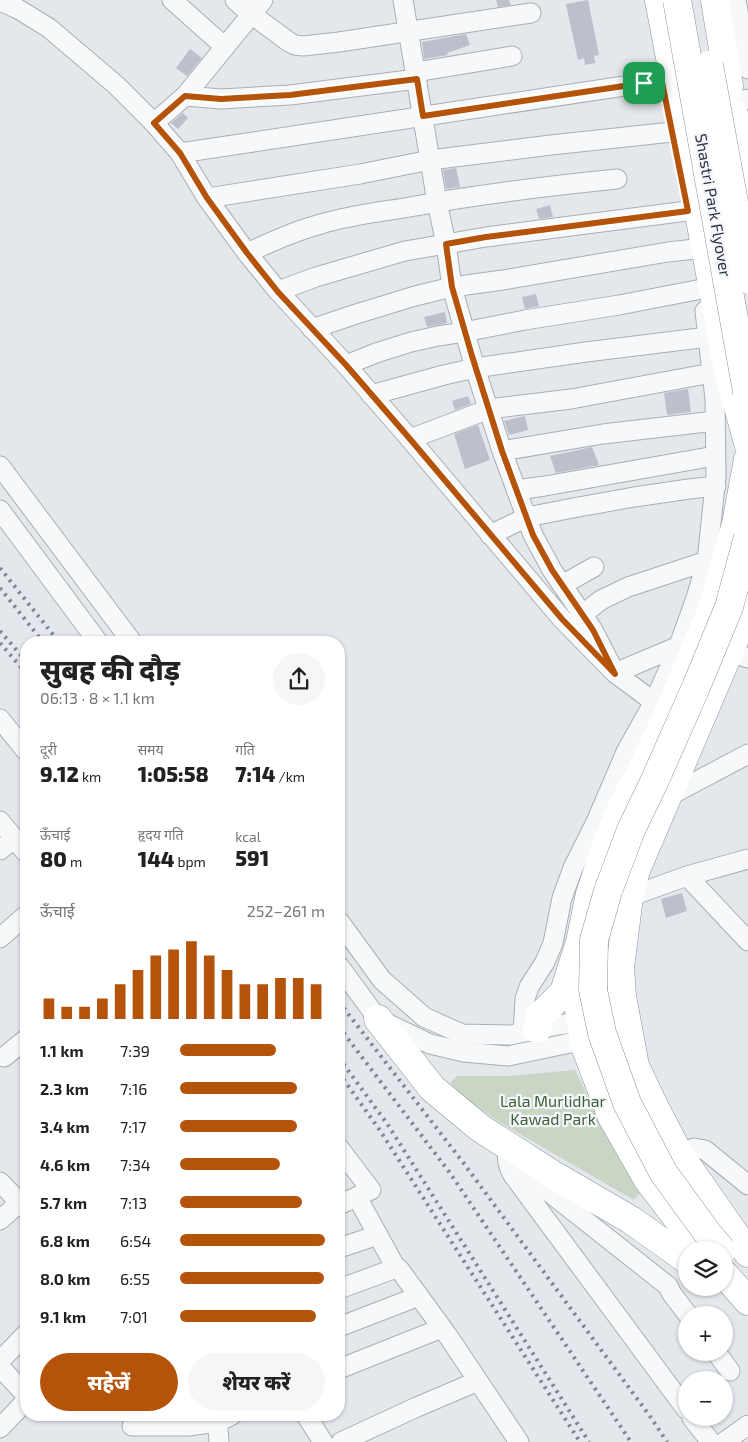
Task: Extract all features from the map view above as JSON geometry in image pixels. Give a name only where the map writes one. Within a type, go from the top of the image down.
[{"type":"highway","points":[[659,0],[672,109],[728,370],[748,443]]},
{"type":"highway","name":"Shastri Park Flyover","points":[[677,0],[748,402]]},
{"type":"highway","name":"Shastri Park Flyover","points":[[697,0],[748,279]]},
{"type":"highway","points":[[715,0],[743,84],[748,191]]},
{"type":"highway","points":[[530,1031],[540,1016],[564,992],[580,942],[590,894],[608,840],[624,802],[642,770],[669,711],[713,606],[736,524],[748,459]]},
{"type":"highway","points":[[714,1241],[663,1172],[627,1103],[602,1033],[593,990],[594,940],[608,891],[631,830],[696,687],[729,607],[748,536]]},
{"type":"highway","points":[[748,603],[738,655],[667,797],[636,870],[629,897],[620,967],[622,996],[635,1066],[679,1154],[748,1253]]},
{"type":"highway","points":[[580,942],[577,1000],[582,1032],[612,1117],[648,1180],[695,1241]]},
{"type":"highway","points":[[378,1019],[432,1088],[507,1152],[552,1174],[632,1220],[678,1252]]},
{"type":"highway","points":[[733,1262],[748,1279]]},
{"type":"highway","points":[[733,1284],[748,1302]]},
{"type":"highway","points":[[733,1291],[748,1302]]},
{"type":"street","points":[[172,0],[225,47]]},
{"type":"street","points":[[234,0],[289,42],[303,46],[531,13]]},
{"type":"street","points":[[154,123],[185,96],[263,0]]},
{"type":"street","points":[[403,0],[452,287],[475,368],[502,451],[539,549],[599,640],[615,674]]},
{"type":"street","points":[[530,1031],[525,1000],[529,987],[545,962],[553,943],[562,898],[573,868],[596,822],[626,752],[654,702],[679,646],[696,598],[707,561],[716,486],[715,399],[702,289],[672,109],[646,0]]},
{"type":"street","points":[[207,198],[360,174],[430,160],[560,144],[672,109],[743,84],[736,0]]},
{"type":"street","points":[[0,1],[23,6],[108,79],[154,123],[180,153],[207,198],[278,292],[346,365],[562,619],[615,674],[654,702]]},
{"type":"street","points":[[185,96],[221,99],[290,95],[416,76],[512,56]]},
{"type":"street","points":[[180,153],[644,83],[672,109]]},
{"type":"street","points":[[247,253],[292,233],[354,215],[562,185],[617,180]]},
{"type":"street","points":[[278,292],[316,277],[404,251],[486,237],[688,211]]},
{"type":"street","points":[[312,329],[415,296],[452,287],[695,249]]},
{"type":"street","points":[[346,365],[410,342],[438,336],[702,289]]},
{"type":"street","points":[[371,396],[475,368],[708,337]]},
{"type":"street","points":[[410,439],[489,409],[571,399],[712,373]]},
{"type":"street","points":[[502,451],[603,434],[715,421]]},
{"type":"street","points":[[516,490],[715,456]]},
{"type":"street","points":[[0,466],[128,636]]},
{"type":"street","points":[[490,535],[527,518],[641,496],[716,486]]},
{"type":"street","points":[[0,510],[94,636]]},
{"type":"street","points":[[582,615],[601,600],[628,587],[707,561]]},
{"type":"street","points":[[562,585],[594,567]]},
{"type":"street","points":[[615,674],[679,646]]},
{"type":"street","points":[[0,719],[20,744]]},
{"type":"street","points":[[667,797],[748,754]]},
{"type":"street","points":[[0,821],[7,845],[20,850]]},
{"type":"street","points":[[629,897],[687,876],[748,859]]},
{"type":"street","points":[[687,876],[748,941]]},
{"type":"street","points":[[0,938],[20,920]]},
{"type":"street","points":[[345,929],[382,980],[424,1017],[462,1034],[511,1035],[558,1025],[582,1032]]},
{"type":"street","points":[[345,974],[378,1019],[430,1044],[464,1052],[508,1056],[582,1032],[627,1022]]},
{"type":"street","points":[[416,1038],[424,1017]]},
{"type":"street","points":[[4,1057],[20,1044]]},
{"type":"street","points":[[679,1154],[694,1148],[705,1150],[744,1176]]},
{"type":"street","points":[[507,1152],[668,1286],[681,1306]]},
{"type":"street","points":[[507,1152],[508,1166],[527,1196],[678,1398]]},
{"type":"street","points":[[345,1156],[371,1190],[345,1199],[378,1235],[396,1268],[402,1272],[442,1328],[519,1442]]},
{"type":"street","points":[[0,1182],[20,1200]]},
{"type":"street","points":[[0,1220],[20,1206]]},
{"type":"street","points":[[345,1246],[378,1235]]},
{"type":"street","points":[[345,1287],[396,1268]]},
{"type":"street","points":[[345,1325],[419,1296]]},
{"type":"street","points":[[345,1367],[442,1328]]},
{"type":"street","points":[[0,1361],[20,1340]]},
{"type":"street","points":[[723,1361],[730,1371]]},
{"type":"street","points":[[0,1367],[20,1389]]},
{"type":"street","points":[[342,1442],[478,1381]]},
{"type":"street","points":[[0,1428],[20,1407]]},
{"type":"street","points":[[131,1428],[188,1426],[207,1421]]},
{"type":"street","points":[[219,1442],[222,1421]]},
{"type":"street","points":[[310,1421],[323,1442]]},
{"type":"street","points":[[724,1442],[748,1425]]},
{"type":"street","points":[[698,1426],[711,1442]]},
{"type":"green space","name":"Lala Murlidhar Kawad Park","points":[[575,1070],[605,1131],[641,1192],[634,1200],[499,1122],[469,1101],[450,1083],[457,1076],[508,1076]]},
{"type":"building","points":[[496,0],[509,0],[511,5],[498,7]]},
{"type":"building","points":[[588,0],[599,55],[594,56],[595,63],[585,65],[584,58],[578,60],[566,4]]},
{"type":"building","points":[[466,34],[470,45],[447,53],[448,55],[424,59],[422,42]]},
{"type":"building","points":[[190,49],[202,58],[187,76],[176,68]]},
{"type":"building","points":[[183,113],[188,118],[178,129],[171,123]]},
{"type":"building","points":[[456,168],[460,187],[446,189],[443,170]]},
{"type":"building","points":[[550,205],[553,217],[539,219],[536,209]]},
{"type":"building","points":[[536,294],[539,306],[525,309],[522,297]]},
{"type":"building","points":[[445,312],[447,323],[427,327],[424,317]]},
{"type":"building","points":[[688,389],[691,412],[667,415],[664,393]]},
{"type":"building","points":[[468,396],[471,404],[455,410],[452,401]]},
{"type":"building","points":[[525,416],[528,430],[509,435],[504,421]]},
{"type":"building","points":[[478,425],[490,460],[465,469],[454,434]]},
{"type":"building","points":[[592,447],[599,465],[556,473],[550,456]]},
{"type":"building","points":[[682,893],[687,911],[666,918],[661,899]]},
{"type":"railway","points":[[0,568],[54,636]]},
{"type":"railway","points":[[0,588],[38,636]]},
{"type":"railway","points":[[0,631],[20,654]]},
{"type":"railway","points":[[0,643],[20,666]]},
{"type":"railway","points":[[345,1010],[462,1161],[667,1442]]},
{"type":"railway","points":[[345,1035],[450,1173],[631,1442]]},
{"type":"railway","points":[[345,1066],[388,1125],[589,1442]]},
{"type":"railway","points":[[345,1081],[379,1129],[580,1442]]},
{"type":"route","points":[[417,79],[423,116],[644,83],[662,82],[688,211],[486,237],[446,244],[452,287],[472,356],[502,451],[533,535],[552,570],[599,640],[615,674],[562,619],[346,365],[278,292],[207,198],[180,153],[154,123],[185,96],[221,99],[290,95],[417,79]]}]
